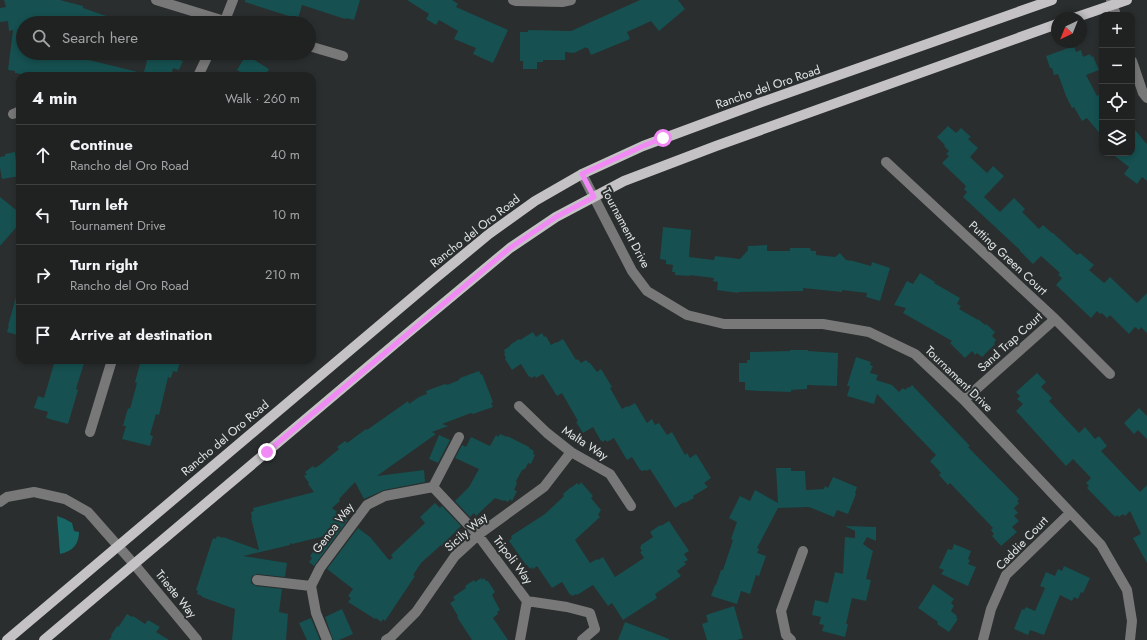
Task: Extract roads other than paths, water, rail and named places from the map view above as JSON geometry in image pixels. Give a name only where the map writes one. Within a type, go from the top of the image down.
[{"type":"main road","name":"Rancho del Oro Road","points":[[7,640],[489,234],[535,201],[582,174],[650,143],[1052,0]]},
{"type":"main road","points":[[1087,12],[1111,2],[1127,0]]},
{"type":"main road","points":[[44,640],[510,248],[556,217],[624,181],[869,90],[1051,26]]},
{"type":"street","points":[[156,0],[207,16]]},
{"type":"street","points":[[228,16],[233,0]]},
{"type":"street","points":[[513,0],[562,2],[571,0]]},
{"type":"street","points":[[1111,2],[1115,12]]},
{"type":"street","points":[[316,48],[343,56]]},
{"type":"street","points":[[200,72],[206,60]]},
{"type":"street","points":[[1135,70],[1143,93],[1147,98]]},
{"type":"street","name":"Putting Green Court","points":[[886,162],[1055,319],[1110,374]]},
{"type":"street","name":"Tournament Drive","points":[[582,174],[632,272],[647,291],[687,315],[724,324],[823,324],[869,332],[915,354],[964,400],[1101,545],[1127,590],[1132,621],[1130,640]]},
{"type":"street","name":"Sand Trap Court","points":[[964,400],[1055,319]]},
{"type":"street","points":[[90,432],[111,364]]},
{"type":"street","name":"Malta Way","points":[[519,406],[546,433],[571,452],[610,474],[631,506]]},
{"type":"street","points":[[459,437],[433,487],[478,535]]},
{"type":"street","name":"Sicily Way","points":[[386,640],[391,637],[416,612],[455,556],[478,535],[544,487],[571,452]]},
{"type":"street","name":"Genoa Way","points":[[311,586],[320,568],[367,505],[385,496],[433,487]]},
{"type":"street","name":"Trieste Way","points":[[0,502],[6,497],[34,492],[65,499],[88,512],[134,564],[197,640]]},
{"type":"street","name":"Caddie Court","points":[[983,640],[991,609],[1006,575],[1070,513]]},
{"type":"street","name":"Tripoli Way","points":[[478,535],[527,601],[590,613],[595,629],[582,640]]},
{"type":"street","points":[[792,640],[786,635],[781,611],[803,552]]},
{"type":"street","points":[[257,580],[311,586],[316,613],[327,640]]},
{"type":"street","name":"Tripoli Way","points":[[520,640],[527,601]]},
{"type":"water","points":[[57,516],[72,523],[74,531],[79,532],[78,540],[72,549],[60,554]]}]
